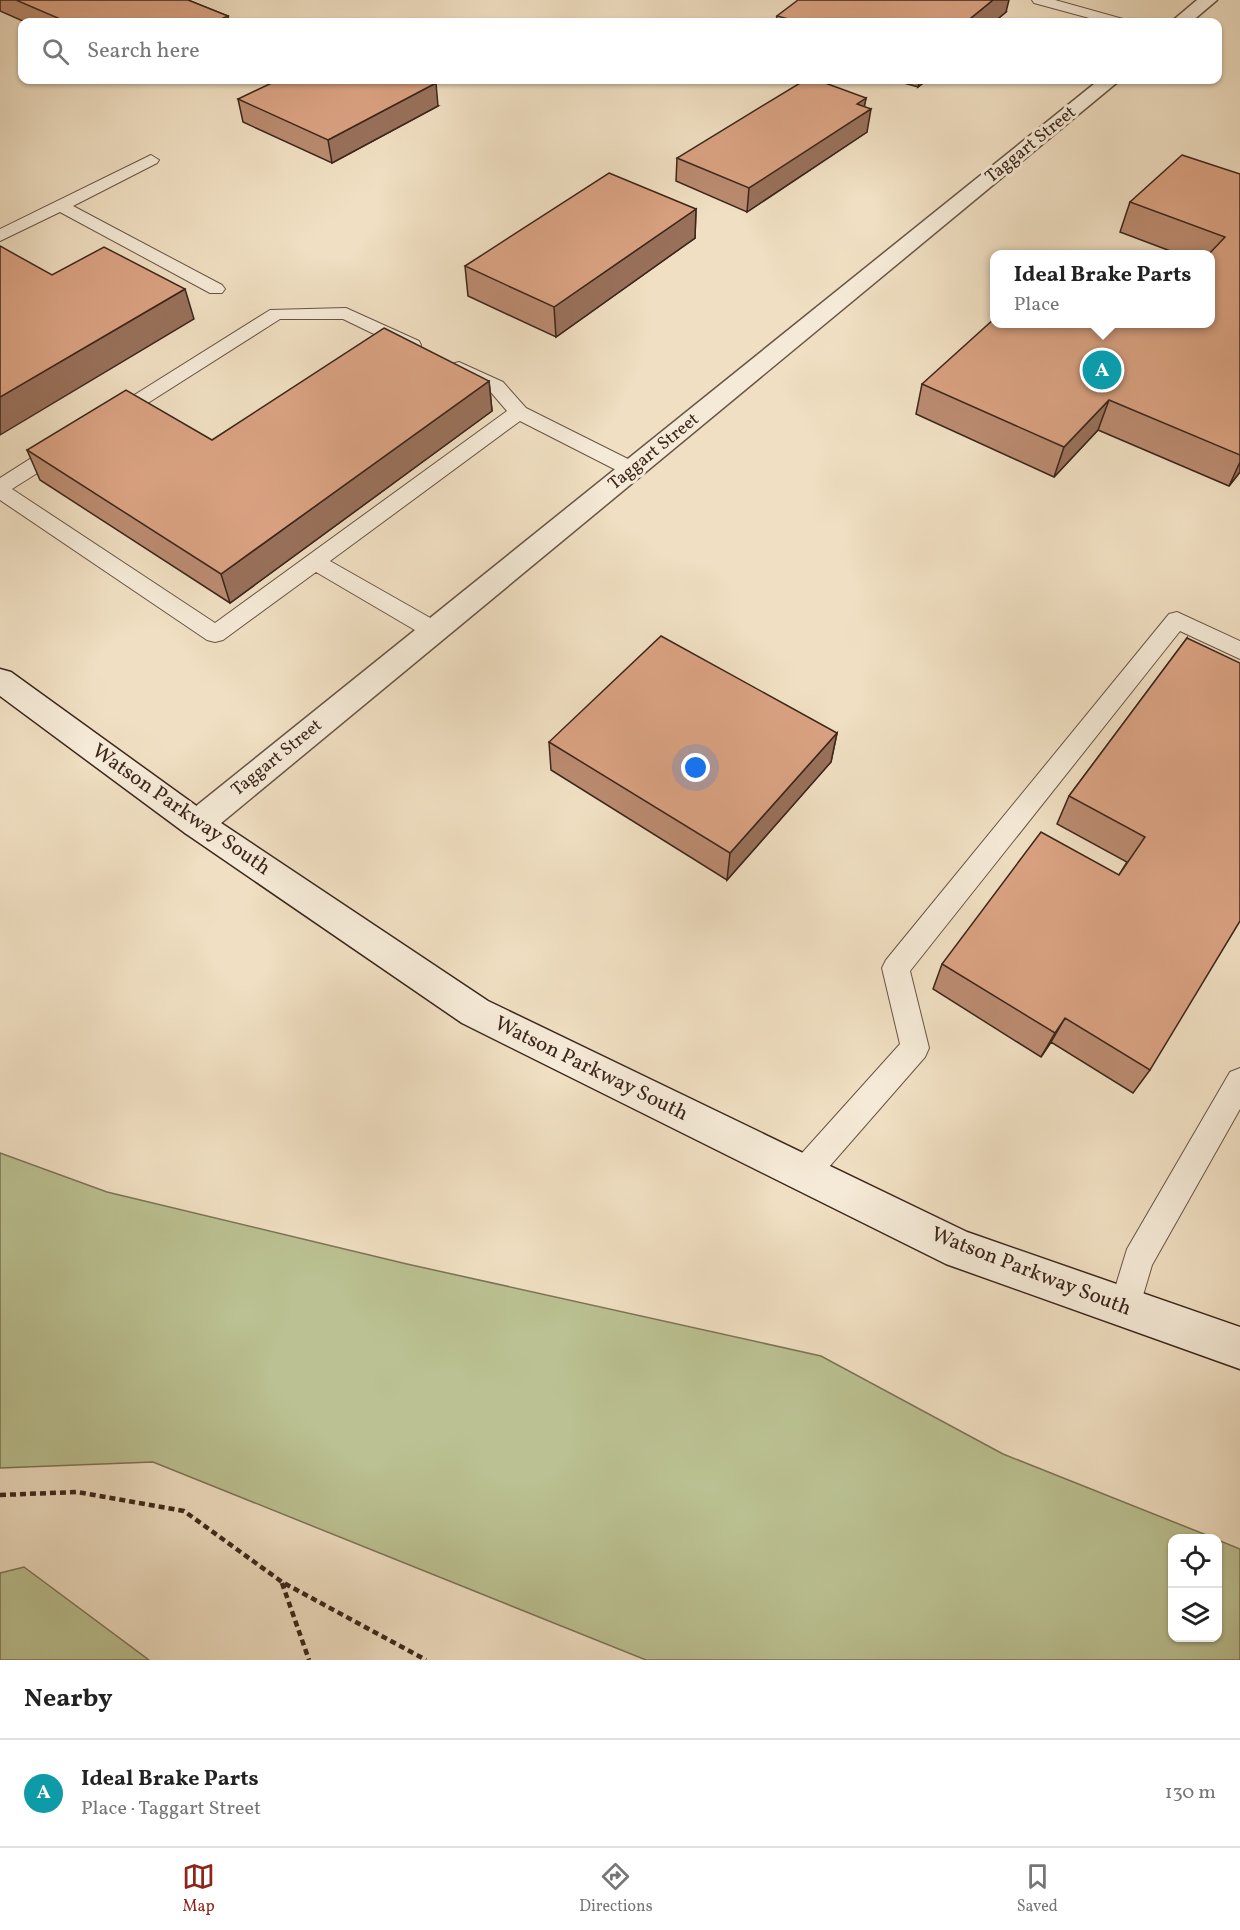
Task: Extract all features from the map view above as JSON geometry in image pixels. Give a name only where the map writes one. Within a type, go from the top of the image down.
[{"type":"street","points":[[1185,18],[1208,0]]},
{"type":"street","name":"Taggart Street","points":[[197,824],[1105,84]]},
{"type":"street","name":"Watson Parkway South","points":[[0,680],[197,824],[475,1012],[960,1250],[1240,1348]]},
{"type":"lane","points":[[1039,0],[1063,3],[1106,18]]},
{"type":"lane","points":[[0,236],[152,160]]},
{"type":"lane","points":[[61,206],[216,289]]},
{"type":"lane","points":[[99,426],[276,314],[346,313],[496,386],[519,412],[633,471]]},
{"type":"lane","points":[[79,438],[0,489],[215,634],[519,412]]},
{"type":"lane","points":[[316,562],[433,630]]},
{"type":"lane","points":[[804,1173],[915,1048],[896,968],[1177,620],[1240,651]]},
{"type":"lane","points":[[1125,1308],[1138,1260],[1240,1081]]},
{"type":"path","points":[[0,1495],[77,1492],[184,1511],[282,1582],[426,1660]]},
{"type":"path","points":[[282,1582],[309,1660]]},
{"type":"green space","points":[[0,1153],[107,1192],[407,1264],[821,1356],[1003,1454],[1204,1534],[1168,1534],[1168,1642],[1222,1642],[1222,1542],[1240,1549],[1240,1660],[646,1660],[153,1462],[0,1468]]},
{"type":"green space","points":[[24,1567],[149,1660],[0,1660],[0,1573]]},
{"type":"building","points":[[16,0],[188,0],[228,16],[223,18],[58,18]]},
{"type":"building","points":[[798,0],[993,0],[971,18],[785,18],[777,16]]},
{"type":"building","points":[[270,84],[434,84],[328,140],[238,99]]},
{"type":"building","points":[[798,84],[828,84],[866,98],[857,104],[871,109],[749,188],[677,158]]},
{"type":"building","points":[[1182,155],[1240,174],[1240,455],[1109,400],[1064,447],[922,384],[990,323],[990,328],[1215,328],[1215,250],[1213,250],[1225,237],[1130,202]]},
{"type":"building","points":[[609,173],[696,209],[554,307],[465,266]]},
{"type":"building","points":[[0,246],[52,275],[104,247],[185,289],[0,397]]},
{"type":"building","points":[[384,328],[489,381],[221,574],[27,450],[126,390],[212,440]]},
{"type":"building","points":[[661,636],[837,733],[730,853],[549,742]]},
{"type":"building","points":[[1187,638],[1240,663],[1240,921],[1150,1070],[1065,1018],[1055,1033],[942,964],[1041,832],[1119,875],[1145,837],[1069,796]]},
{"type":"place","name":"Ideal Brake Parts","points":[[1102,370]]}]
